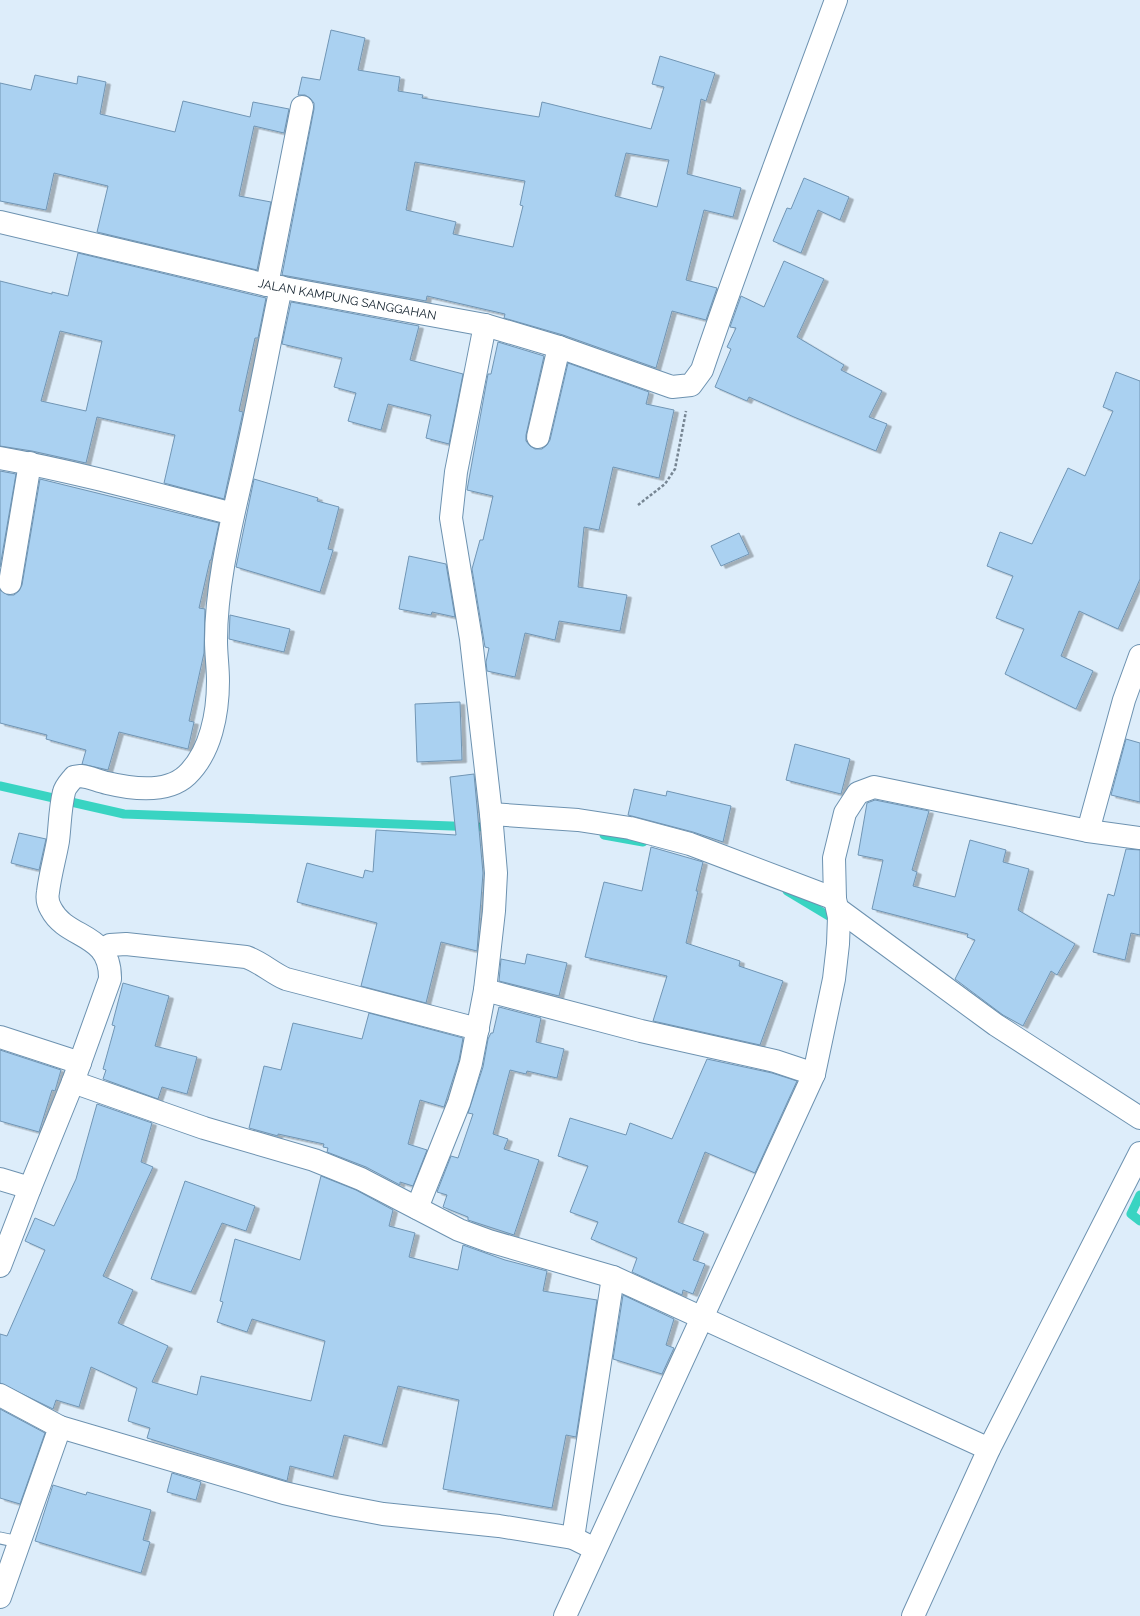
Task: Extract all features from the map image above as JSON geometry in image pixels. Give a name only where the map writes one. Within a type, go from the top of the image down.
[{"type":"street","points":[[691,385],[702,370],[746,242],[836,0]]},
{"type":"street","points":[[0,1266],[77,1073],[110,980],[110,968],[102,950],[84,935],[65,925],[51,910],[48,903],[48,893],[56,853],[64,791],[74,777],[81,776],[125,787],[144,788],[167,786],[186,776],[197,764],[213,726],[217,702],[218,679],[216,640],[219,604],[233,514],[274,286],[302,106]]},
{"type":"street","name":"JALAN KAMPUNG SANGGAHAN","points":[[0,222],[274,286],[486,326],[559,347],[672,387],[691,385]]},
{"type":"street","points":[[417,1208],[459,1103],[472,1063],[485,990],[494,911],[496,873],[491,814],[471,639],[451,518],[456,472],[486,326]]},
{"type":"street","points":[[538,437],[559,347]]},
{"type":"street","points":[[0,458],[30,463],[233,514]]},
{"type":"street","points":[[10,583],[30,463]]},
{"type":"street","points":[[1088,831],[1124,700],[1140,656]]},
{"type":"street","points":[[565,1616],[814,1074],[834,979],[838,944],[834,858],[845,813],[858,793],[874,787],[1088,831],[1140,838]]},
{"type":"street","points":[[491,814],[578,820],[630,828],[690,844],[837,908],[996,1025],[1140,1118]]},
{"type":"street","points":[[102,950],[110,945],[126,944],[246,957],[257,961],[272,970],[276,975],[286,979],[478,1029]]},
{"type":"street","points":[[485,990],[641,1031],[775,1061],[814,1074]]},
{"type":"street","points":[[0,1037],[77,1073],[204,1128],[314,1160],[361,1179],[453,1228],[489,1241],[613,1277],[989,1449]]},
{"type":"street","points":[[913,1616],[989,1449],[1140,1153]]},
{"type":"street","points":[[0,1179],[30,1188]]},
{"type":"street","points":[[573,1538],[613,1277]]},
{"type":"street","points":[[0,1395],[60,1427],[284,1493],[383,1514],[500,1526],[573,1538],[595,1549]]},
{"type":"street","points":[[0,1597],[10,1540],[60,1427]]},
{"type":"path","points":[[638,505],[665,484],[675,469],[691,385]]},
{"type":"building","points":[[331,30],[365,38],[358,70],[400,77],[398,91],[423,95],[422,98],[539,117],[542,102],[651,129],[664,87],[652,84],[660,56],[715,73],[706,101],[701,99],[687,174],[741,188],[733,217],[704,210],[686,280],[717,288],[706,320],[672,311],[656,368],[563,335],[504,318],[505,314],[427,296],[426,301],[282,275],[314,109],[314,103],[310,98],[305,95],[298,95],[302,77],[320,80]],"holes":[[[626,153],[669,160],[657,207],[615,196]],[[415,162],[525,181],[520,205],[523,206],[513,247],[453,234],[456,222],[406,210]]]},
{"type":"building","points":[[35,75],[77,84],[78,76],[106,82],[100,114],[175,132],[183,101],[250,117],[253,102],[289,109],[284,133],[254,126],[239,196],[271,202],[257,270],[97,232],[108,186],[54,173],[46,210],[0,201],[0,83],[31,90]]},
{"type":"building","points":[[804,178],[849,197],[840,220],[818,210],[801,253],[773,241],[787,208],[791,209]]},
{"type":"building","points":[[78,253],[266,298],[258,338],[255,338],[239,411],[243,412],[224,499],[164,483],[175,435],[97,417],[86,463],[32,451],[0,446],[0,281],[52,294],[52,292],[68,296]],"holes":[[[60,331],[102,341],[86,411],[41,401]]]},
{"type":"building","points":[[784,261],[824,279],[797,337],[844,365],[841,370],[882,391],[869,417],[887,424],[876,451],[749,397],[747,401],[715,387],[731,349],[727,347],[736,328],[730,327],[741,296],[764,307]]},
{"type":"building","points":[[291,302],[419,326],[410,360],[463,374],[449,444],[426,438],[431,415],[388,404],[381,430],[348,421],[356,393],[334,387],[342,358],[282,344]]},
{"type":"building","points":[[498,342],[544,356],[526,435],[526,441],[535,449],[542,449],[550,440],[568,363],[649,392],[646,404],[674,410],[659,478],[613,467],[599,530],[584,527],[578,587],[627,595],[620,631],[559,621],[555,640],[525,633],[515,677],[487,671],[486,662],[489,648],[485,647],[472,569],[480,540],[483,540],[493,496],[467,490],[488,374],[491,374]]},
{"type":"building","points":[[1116,372],[1140,381],[1140,579],[1118,629],[1079,611],[1061,656],[1093,671],[1076,709],[1005,674],[1024,629],[996,618],[1013,576],[987,566],[1000,532],[1032,544],[1068,468],[1085,476],[1113,411],[1103,407]]},
{"type":"building","points":[[0,471],[16,474],[0,567]]},
{"type":"building","points":[[40,479],[219,523],[199,608],[205,609],[204,653],[189,721],[194,722],[188,749],[119,732],[108,770],[82,764],[86,750],[46,739],[47,735],[0,723],[0,590],[8,595],[14,595],[19,591],[22,585]]},
{"type":"building","points":[[254,479],[318,498],[317,501],[339,507],[328,549],[333,550],[320,592],[236,567]]},
{"type":"building","points":[[739,533],[749,554],[721,566],[711,546]]},
{"type":"building","points":[[409,556],[446,564],[455,617],[432,612],[431,615],[399,609]]},
{"type":"building","points":[[230,615],[290,629],[284,652],[229,639]]},
{"type":"building","points":[[460,702],[462,760],[417,762],[415,704]]},
{"type":"building","points":[[1126,739],[1140,743],[1140,802],[1111,795]]},
{"type":"building","points":[[795,744],[850,759],[841,794],[786,780]]},
{"type":"building","points":[[474,774],[483,873],[477,951],[441,942],[426,1003],[361,986],[377,923],[297,902],[307,863],[363,878],[365,870],[373,872],[376,830],[456,835],[450,777]]},
{"type":"building","points":[[634,789],[666,796],[667,791],[731,806],[723,842],[693,832],[628,815]]},
{"type":"building","points":[[875,800],[929,811],[912,870],[917,872],[913,886],[955,897],[970,840],[1006,850],[1003,862],[1029,869],[1018,910],[1075,944],[1057,975],[1051,971],[1023,1026],[1003,1015],[955,979],[975,940],[967,937],[968,934],[872,909],[883,860],[858,855],[867,803]]},
{"type":"building","points":[[19,833],[46,839],[39,870],[11,863]]},
{"type":"building","points":[[651,847],[703,862],[686,943],[740,961],[739,966],[783,981],[760,1045],[653,1021],[667,976],[585,957],[604,882],[642,891]]},
{"type":"building","points":[[1126,849],[1140,850],[1140,935],[1131,933],[1125,960],[1093,952],[1108,894],[1114,896]]},
{"type":"building","points":[[527,954],[567,963],[559,996],[499,981],[501,959],[525,964]]},
{"type":"building","points":[[123,983],[169,996],[155,1046],[197,1057],[187,1094],[162,1087],[158,1099],[103,1079],[106,1070],[103,1069],[115,1026],[112,1025]]},
{"type":"building","points":[[499,1007],[541,1018],[536,1042],[564,1049],[557,1078],[527,1071],[526,1074],[510,1070],[493,1134],[508,1139],[504,1149],[539,1160],[514,1235],[468,1220],[468,1217],[443,1207],[447,1195],[437,1192],[451,1156],[458,1158],[473,1114],[468,1113],[483,1067],[488,1039],[491,1033],[493,1033]]},
{"type":"building","points":[[369,1013],[463,1038],[459,1060],[444,1107],[420,1100],[408,1144],[427,1150],[413,1186],[400,1182],[400,1185],[366,1167],[327,1152],[328,1148],[323,1147],[324,1144],[278,1134],[278,1136],[249,1128],[264,1066],[281,1070],[293,1023],[362,1039]]},
{"type":"building","points":[[0,1050],[61,1070],[55,1091],[52,1090],[39,1132],[0,1121]]},
{"type":"building","points":[[707,1059],[772,1073],[797,1081],[755,1173],[705,1152],[678,1222],[704,1232],[693,1260],[705,1264],[693,1294],[683,1290],[682,1295],[632,1272],[637,1258],[591,1239],[598,1222],[570,1212],[588,1166],[558,1156],[570,1118],[626,1135],[630,1123],[672,1139]]},
{"type":"building","points":[[97,1104],[152,1123],[141,1162],[153,1167],[103,1276],[133,1290],[118,1323],[168,1346],[152,1382],[197,1395],[201,1376],[311,1401],[325,1341],[252,1319],[247,1332],[217,1322],[223,1302],[220,1301],[235,1239],[300,1260],[321,1176],[356,1190],[393,1210],[389,1226],[415,1233],[409,1257],[458,1270],[463,1245],[505,1260],[547,1271],[543,1291],[597,1300],[576,1437],[566,1435],[552,1508],[443,1489],[459,1400],[398,1386],[382,1445],[344,1435],[333,1477],[290,1466],[287,1481],[147,1438],[150,1428],[128,1421],[137,1388],[91,1367],[79,1407],[56,1400],[53,1409],[0,1383],[0,1334],[7,1336],[45,1250],[25,1241],[35,1218],[54,1226],[76,1179]]},
{"type":"building","points":[[185,1181],[255,1206],[246,1231],[222,1223],[191,1292],[151,1279]]},
{"type":"building","points":[[623,1295],[674,1319],[666,1345],[674,1348],[662,1374],[613,1359]]},
{"type":"building","points":[[0,1409],[45,1433],[20,1504],[0,1498]]},
{"type":"building","points":[[172,1473],[201,1482],[196,1500],[167,1492]]},
{"type":"building","points":[[53,1485],[86,1495],[87,1492],[151,1510],[143,1540],[150,1542],[141,1573],[35,1541]]},
{"type":"waterway","points":[[0,786],[124,814],[479,827]]},
{"type":"waterway","points":[[604,835],[643,842]]},
{"type":"waterway","points":[[787,891],[837,921]]},
{"type":"waterway","points":[[1140,1195],[1131,1214],[1140,1221]]}]
